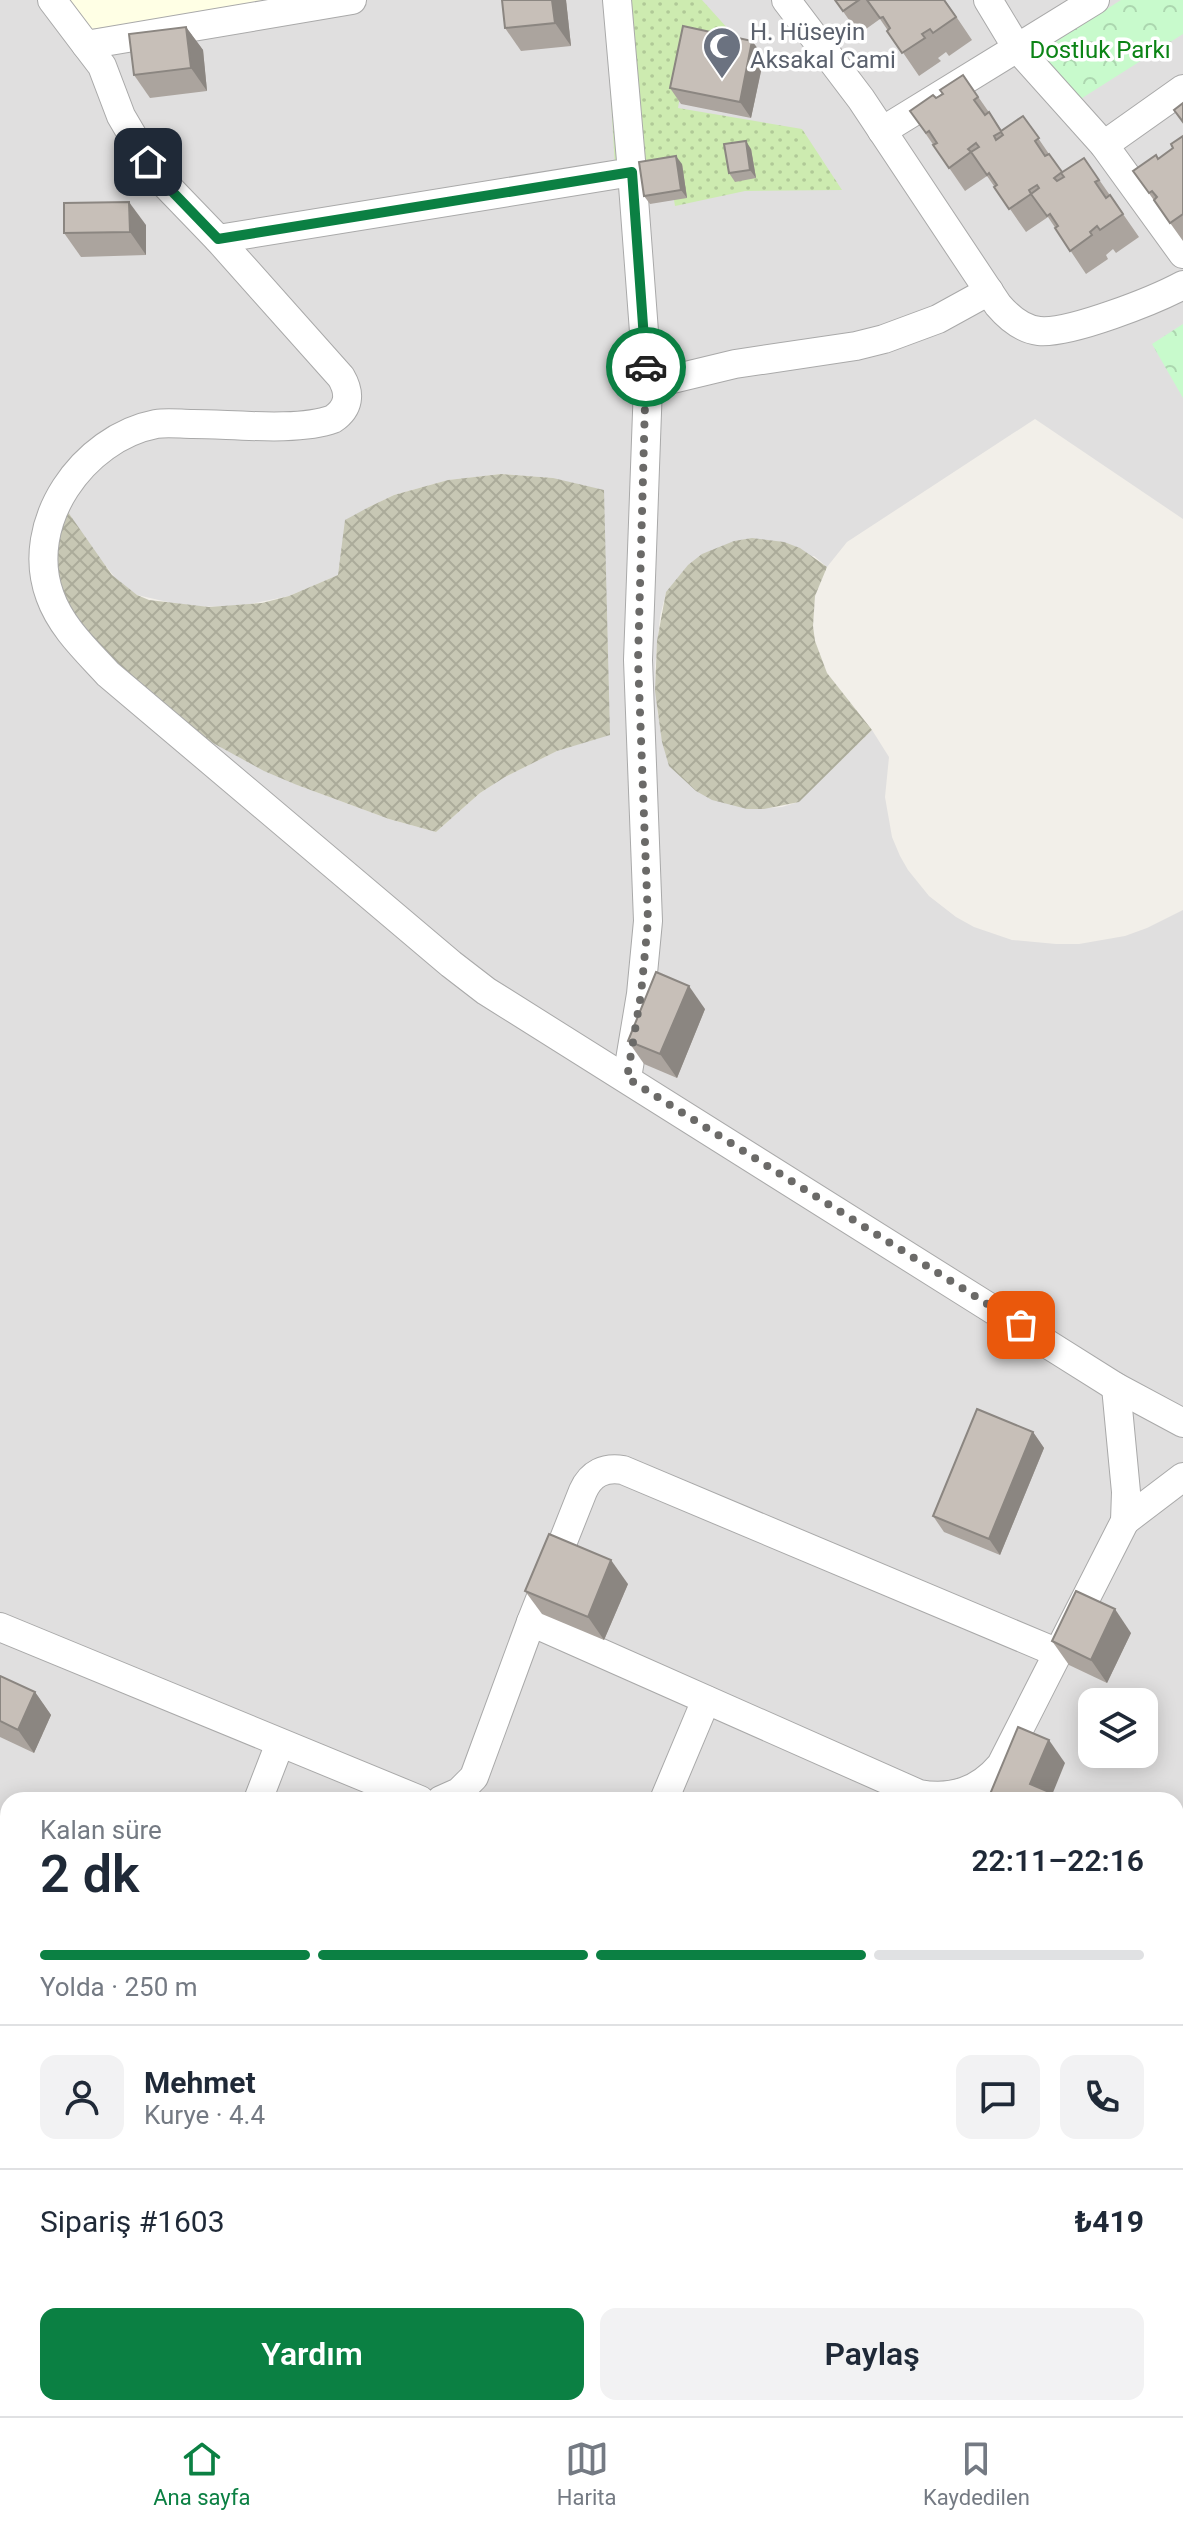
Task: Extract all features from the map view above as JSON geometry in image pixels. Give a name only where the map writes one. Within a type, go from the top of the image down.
[{"type":"street","points":[[52,0],[102,66],[121,116],[148,162],[341,377],[347,390],[346,404],[333,419],[298,425],[158,423],[139,429],[104,448],[77,472],[52,513],[43,558],[44,575],[54,607],[63,622],[108,674],[451,964],[515,1010],[1116,1387],[1183,1423]]},
{"type":"street","points":[[86,45],[352,0]]},
{"type":"street","points":[[617,0],[648,385],[638,660],[648,921],[641,994],[627,1078]]},
{"type":"street","points":[[786,0],[861,99],[989,291],[1015,322],[1027,328],[1050,331],[1155,300],[1183,285]]},
{"type":"street","points":[[988,0],[1017,48],[1104,145],[1183,254]]},
{"type":"street","points":[[882,131],[1095,0]]},
{"type":"street","points":[[1104,145],[1183,89]]},
{"type":"street","points":[[218,239],[632,172]]},
{"type":"street","points":[[648,385],[735,364],[884,339],[938,319],[989,291]]},
{"type":"street","points":[[962,1792],[980,1785],[1001,1765],[1125,1521],[1126,1492],[1116,1387]]},
{"type":"street","points":[[459,1792],[474,1777],[531,1622],[587,1483],[599,1472],[615,1468],[1058,1653]]},
{"type":"street","points":[[1125,1521],[1183,1477]]},
{"type":"street","points":[[531,1622],[914,1792]]},
{"type":"street","points":[[0,1627],[400,1792]]},
{"type":"street","points":[[667,1792],[706,1700]]},
{"type":"street","points":[[261,1792],[280,1743]]},
{"type":"shaded area","points":[[0,0],[1183,0],[1183,519],[1035,419],[847,542],[827,567],[814,556],[666,592],[655,667],[658,717],[747,809],[782,807],[798,802],[872,730],[889,757],[885,797],[892,837],[900,856],[929,896],[956,917],[974,927],[1012,940],[1056,944],[1079,944],[1125,936],[1183,910],[1183,1792],[0,1792]],"holes":[[[501,474],[553,478],[610,734],[557,751],[505,777],[480,793],[436,832],[389,819],[297,785],[55,518],[106,566],[119,583],[137,595],[185,606],[236,607],[289,596],[338,575],[369,507],[394,495],[448,480]]]},
{"type":"shaded area","points":[[43,0],[303,0],[76,31]]},
{"type":"shaded area","points":[[501,474],[553,478],[604,490],[610,735],[557,751],[505,777],[480,793],[436,832],[389,819],[297,785],[202,737],[99,654],[51,577],[63,505],[112,575],[137,595],[149,600],[209,607],[262,603],[289,596],[338,575],[345,520],[369,507],[394,495],[448,480]]},
{"type":"shaded area","points":[[752,538],[784,542],[800,548],[827,567],[815,596],[815,641],[827,673],[872,730],[799,802],[764,809],[747,809],[712,800],[696,791],[669,766],[662,742],[655,691],[657,641],[666,592],[688,565],[702,554],[734,541]]},
{"type":"green space","points":[[605,0],[702,0],[730,31],[721,35],[690,35],[678,108],[802,129],[842,190],[745,191],[675,206],[670,175],[616,183]]},
{"type":"green space","name":"Dostluk Parkı","points":[[1121,0],[1183,0],[1183,34],[1057,114],[1017,66]]},
{"type":"green space","points":[[1183,324],[1183,398],[1152,344]]},
{"type":"building","points":[[502,0],[552,0],[555,23],[505,28]]},
{"type":"building","points":[[835,0],[859,0],[843,11]]},
{"type":"building","points":[[867,0],[944,0],[956,17],[933,33],[930,29],[922,34],[925,38],[902,53],[887,31],[890,28],[883,17],[880,18]]},
{"type":"building","name":"H. Hüseyin Aksakal Cami","points":[[683,26],[752,41],[740,102],[670,88]]},
{"type":"building","points":[[186,27],[191,68],[134,75],[129,34]]},
{"type":"building","points":[[963,75],[978,97],[974,100],[985,115],[989,112],[1001,131],[1023,116],[1039,138],[1035,141],[1045,156],[1049,154],[1062,172],[1054,178],[1057,181],[1064,177],[1061,173],[1084,158],[1099,180],[1095,182],[1106,198],[1110,195],[1123,214],[1100,230],[1097,226],[1090,232],[1092,235],[1070,251],[1050,214],[1047,216],[1031,194],[1009,209],[994,187],[997,185],[989,173],[987,175],[971,152],[949,168],[933,145],[937,143],[929,131],[926,133],[910,111],[933,95],[936,98],[943,94],[940,90]],"holes":[[[976,143],[979,147],[971,152],[968,149]]]},
{"type":"building","points":[[1183,103],[1183,122],[1174,110]]},
{"type":"building","points":[[1183,136],[1183,214],[1170,223],[1154,200],[1157,197],[1152,191],[1149,193],[1133,171],[1156,155],[1158,159]]},
{"type":"building","points":[[746,141],[750,170],[729,173],[724,144]]},
{"type":"building","points":[[676,156],[681,190],[644,196],[639,162]]},
{"type":"building","points":[[129,202],[130,232],[64,233],[64,203]]},
{"type":"building","points":[[656,972],[689,986],[660,1054],[628,1041]]},
{"type":"building","points":[[977,1409],[1033,1432],[989,1539],[933,1516]]},
{"type":"building","points":[[549,1534],[611,1560],[588,1617],[525,1591]]},
{"type":"building","points":[[1076,1591],[1115,1609],[1091,1660],[1052,1641]]},
{"type":"building","points":[[0,1676],[35,1692],[18,1730],[0,1721]]},
{"type":"building","points":[[1018,1727],[1049,1740],[1030,1784],[1049,1792],[991,1792]]},
{"type":"way so far","points":[[646,367],[648,385],[638,660],[648,921],[641,994],[627,1078],[1021,1325]]},
{"type":"place","name":"H. Hüseyin Aksakal Cami","points":[[722,80]]},
{"type":"route","points":[[148,162],[218,239],[632,172],[646,367]]}]
